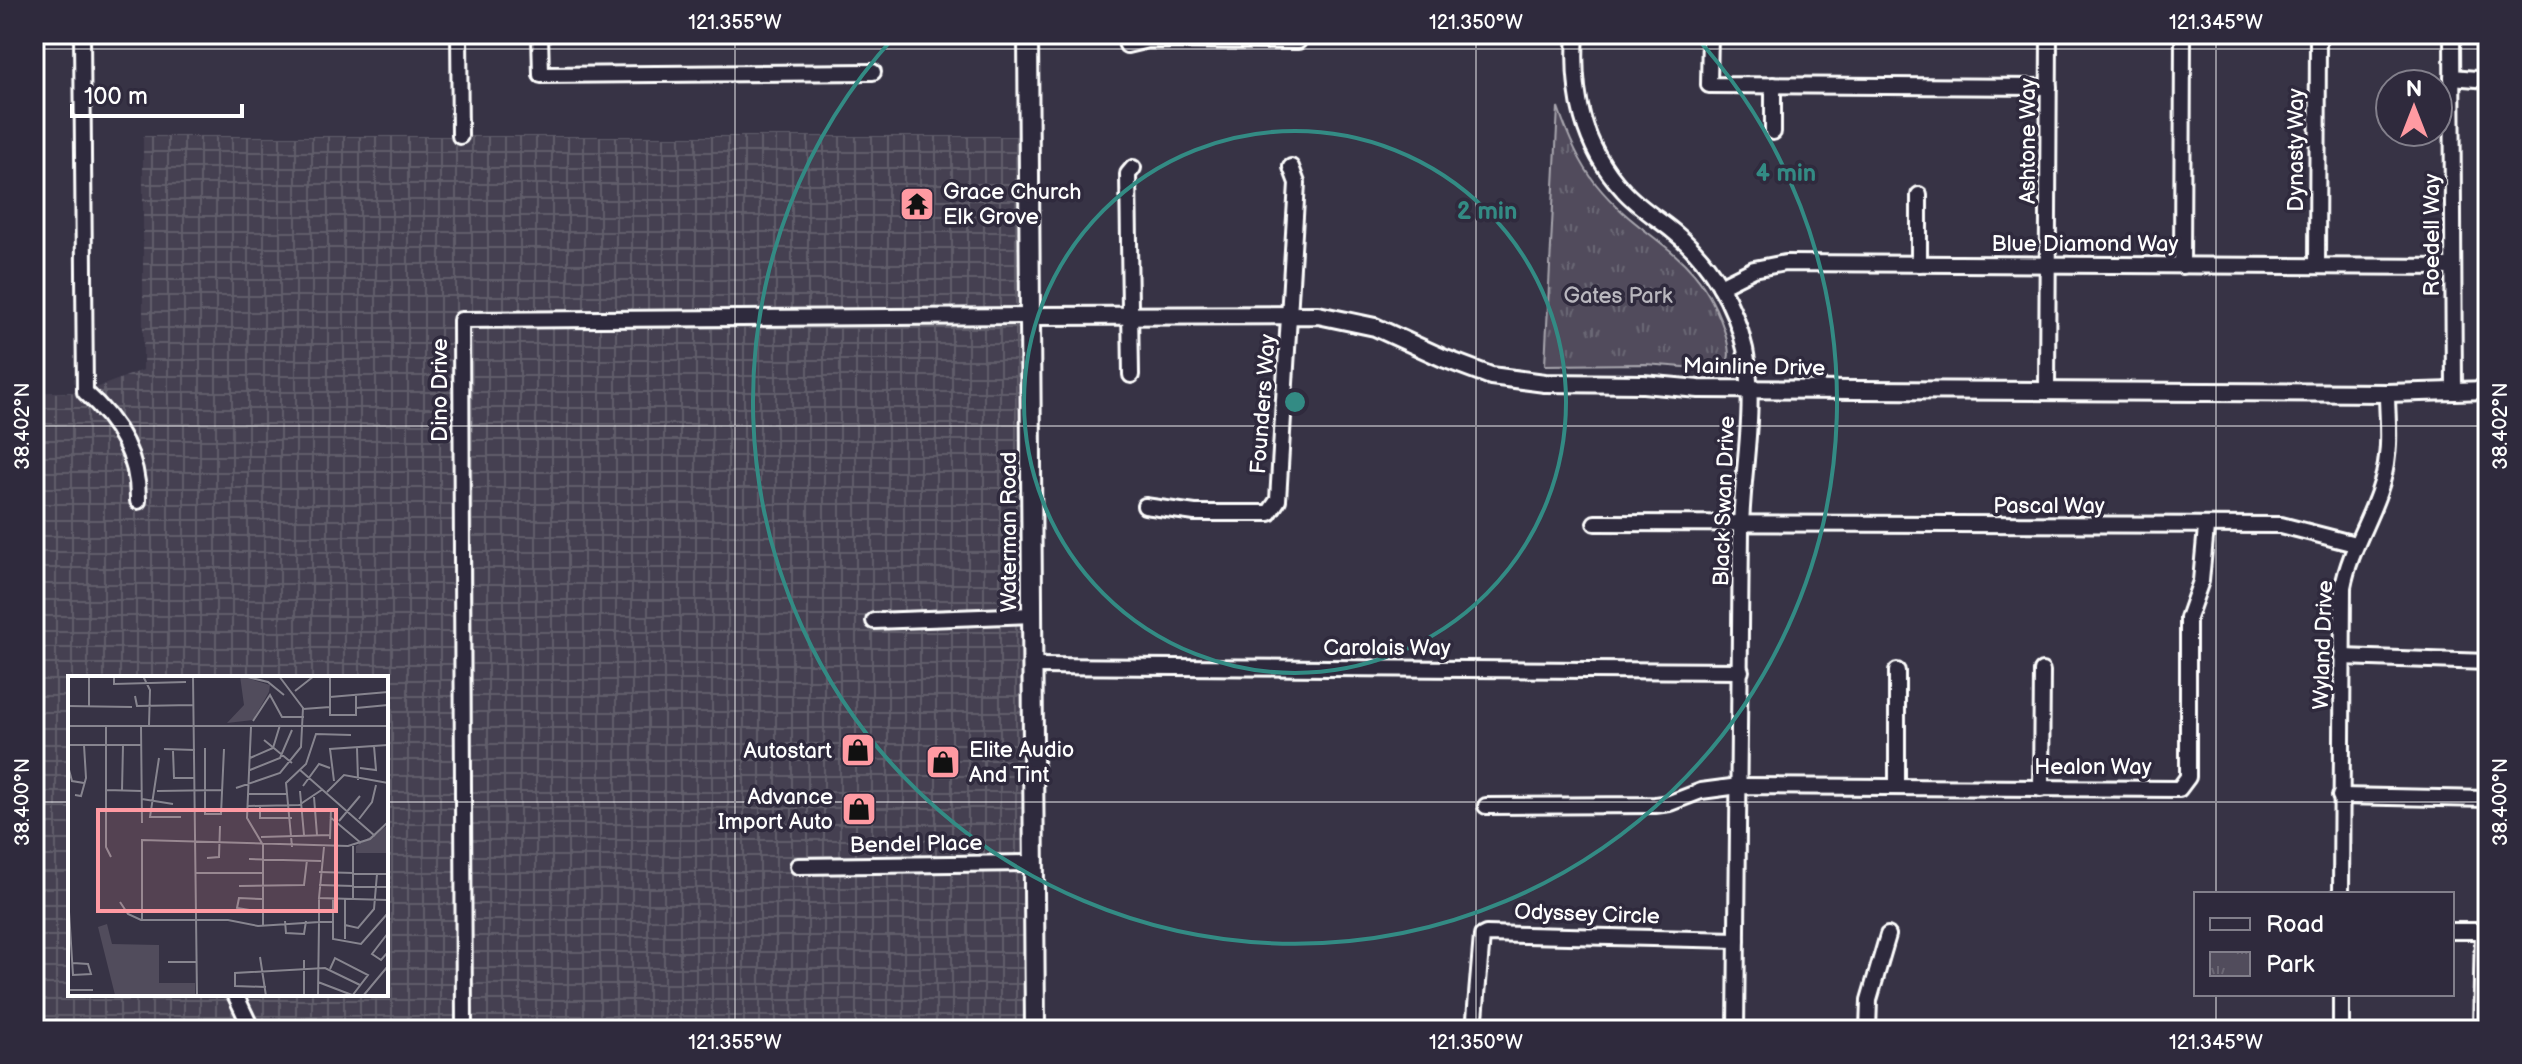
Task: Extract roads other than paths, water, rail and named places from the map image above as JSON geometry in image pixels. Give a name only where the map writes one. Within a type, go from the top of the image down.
[{"type":"main road","name":"Waterman Road","points":[[1028,34],[1035,1030]]},
{"type":"street","points":[[82,34],[85,392],[99,404],[130,450],[138,480],[138,501]]},
{"type":"street","points":[[459,34],[460,136]]},
{"type":"street","points":[[540,34],[541,75],[873,72]]},
{"type":"street","name":"Black Swan Drive","points":[[1576,34],[1574,82],[1578,107],[1603,165],[1638,205],[1694,251],[1720,286],[1739,328],[1749,390],[1741,525],[1736,1030]]},
{"type":"street","points":[[1710,34],[1709,85],[2049,87]]},
{"type":"street","name":"Ashtone Way","points":[[2047,391],[2049,34]]},
{"type":"street","points":[[2182,266],[2183,34]]},
{"type":"street","name":"Dynasty Way","points":[[2317,266],[2318,34]]},
{"type":"street","name":"Roedell Way","points":[[2452,34],[2452,68]]},
{"type":"street","points":[[1125,39],[1299,38]]},
{"type":"street","points":[[2454,77],[2488,80]]},
{"type":"street","points":[[1773,85],[1773,132]]},
{"type":"street","name":"Roedell Way","points":[[2452,148],[2454,392]]},
{"type":"street","points":[[1290,314],[1297,183],[1291,167]]},
{"type":"street","points":[[1131,375],[1128,174],[1133,168]]},
{"type":"street","points":[[1919,195],[1919,264]]},
{"type":"street","name":"Blue Diamond Way","points":[[1720,286],[1740,274],[1771,265],[2453,267]]},
{"type":"street","name":"Mainline Drive","points":[[1031,316],[1290,314],[1345,319],[1375,327],[1465,368],[1518,381],[1749,390],[2387,393],[2488,390]]},
{"type":"street","name":"Founders Way","points":[[1145,506],[1195,513],[1269,513],[1278,500],[1290,314]]},
{"type":"street","name":"Dino Drive","points":[[464,1030],[461,320],[1031,316]]},
{"type":"street","name":"Wyland Drive","points":[[2341,892],[2343,587],[2355,544],[2370,514],[2387,458],[2387,393]]},
{"type":"street","name":"Pascal Way","points":[[1595,523],[2206,528],[2281,525],[2355,544]]},
{"type":"street","name":"Healon Way","points":[[1486,806],[1655,805],[1670,803],[1701,791],[1739,786],[2179,789],[2188,777],[2188,618],[2201,581],[2206,528]]},
{"type":"street","points":[[874,621],[1033,615]]},
{"type":"street","points":[[2342,657],[2488,662]]},
{"type":"street","name":"Carolais Way","points":[[1033,666],[1741,671]]},
{"type":"street","points":[[1897,671],[1897,786]]},
{"type":"street","points":[[2041,789],[2042,671]]},
{"type":"street","points":[[2340,796],[2488,799]]},
{"type":"street","name":"Bendel Place","points":[[798,866],[1034,863]]},
{"type":"street","points":[[2454,931],[2486,931],[2481,1030]]},
{"type":"street","name":"Odyssey Circle","points":[[1474,1030],[1482,936],[1486,934],[1737,940]]},
{"type":"street","points":[[1868,1030],[1869,1000],[1888,935]]},
{"type":"street","points":[[236,996],[252,1030]]},
{"type":"street","points":[[2341,996],[2341,1030]]},
{"type":"place","name":"Grace Church Elk Grove","points":[[917,204]]},
{"type":"place","name":"Autostart","points":[[858,750]]},
{"type":"place","name":"Elite Audio And Tint","points":[[943,762]]},
{"type":"place","name":"Advance Import Auto","points":[[859,809]]},
{"type":"park label","name":"Gates Park","points":[[1618,295]]}]
